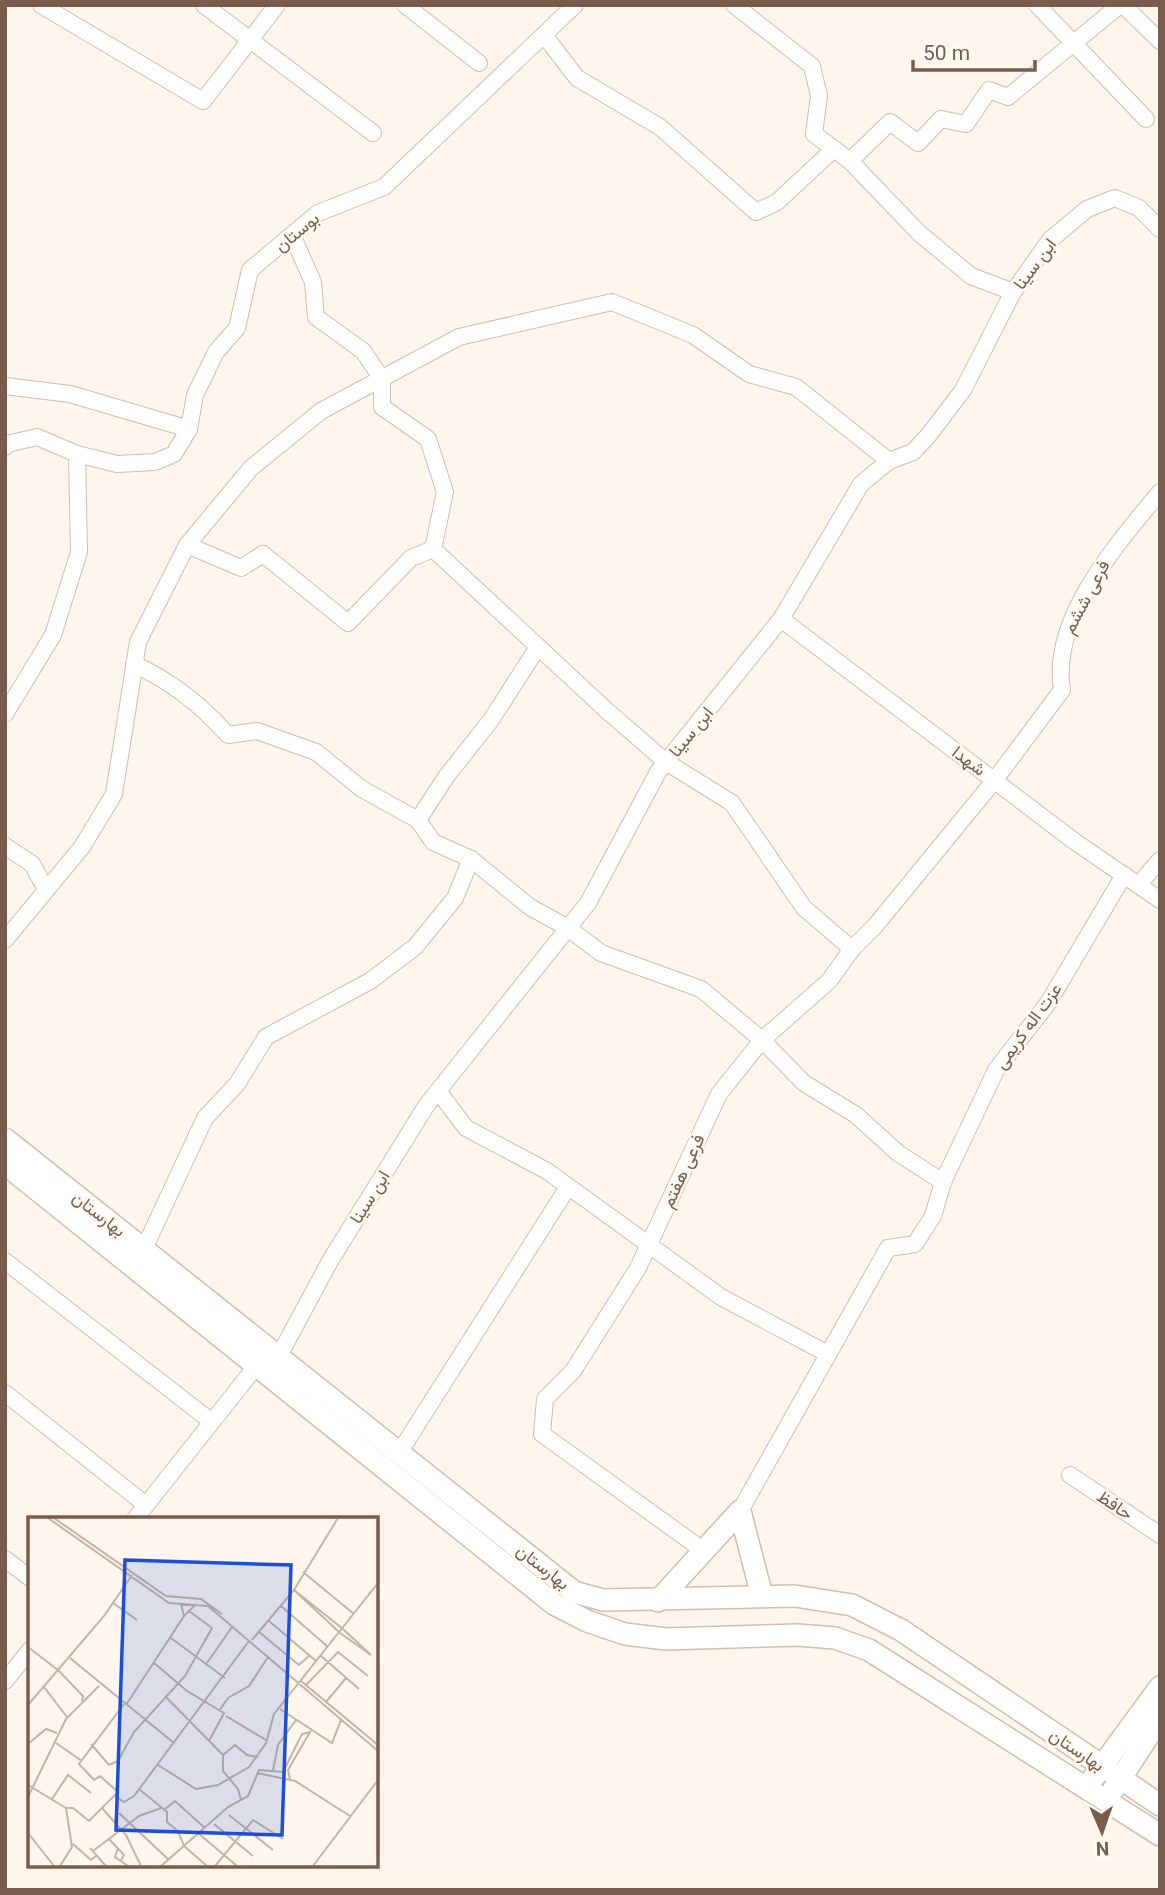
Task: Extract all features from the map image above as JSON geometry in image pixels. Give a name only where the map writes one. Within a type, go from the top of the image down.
[{"type":"street","points":[[41,5],[203,101],[277,5]]},
{"type":"street","points":[[204,5],[373,133]]},
{"type":"street","points":[[405,5],[479,63]]},
{"type":"street","name":"بوستان","points":[[5,447],[7,444],[37,437],[77,453],[117,464],[155,462],[174,454],[189,429],[195,395],[216,352],[237,328],[250,270],[318,213],[384,187],[575,5]]},
{"type":"street","points":[[734,5],[812,66],[819,96],[814,134],[850,161],[919,233],[971,276],[1013,292]]},
{"type":"street","points":[[1037,5],[1146,120]]},
{"type":"street","points":[[850,161],[890,122],[918,143],[941,119],[966,124],[989,90],[1008,97],[1121,5],[1160,41]]},
{"type":"street","points":[[544,35],[577,78],[660,127],[757,212],[777,202],[834,149]]},
{"type":"street","name":"ابن سینا","points":[[279,1356],[330,1261],[438,1091],[588,903],[666,762],[780,619],[861,484],[889,461],[912,452],[963,390],[1013,292],[1050,240],[1087,209],[1115,198],[1139,208],[1160,229]]},
{"type":"street","points":[[292,235],[313,282],[316,317],[363,351],[382,379],[382,407],[428,439],[446,492],[433,549]]},
{"type":"street","points":[[5,940],[82,847],[114,794],[138,642],[187,545],[251,468],[321,411],[459,337],[612,302],[693,335],[749,374],[796,387],[889,461]]},
{"type":"street","points":[[5,386],[70,394],[189,429]]},
{"type":"street","points":[[5,714],[53,635],[79,552],[77,453]]},
{"type":"street","name":"فرعی ششم","points":[[994,781],[1062,690],[1058,667],[1064,639],[1104,561],[1160,492]]},
{"type":"street","points":[[187,545],[241,568],[263,554],[348,623],[411,558],[433,549]]},
{"type":"street","points":[[433,549],[666,762],[732,803],[804,908],[852,949]]},
{"type":"street","name":"شهدا","points":[[780,619],[994,781],[1160,900]]},
{"type":"street","points":[[418,820],[446,777],[491,720],[538,647]]},
{"type":"street","points":[[134,664],[161,677],[198,703],[228,735],[257,731],[316,752],[362,789],[418,820],[433,842],[471,859],[530,907],[568,928],[600,953],[701,989],[762,1040],[804,1083],[856,1115],[898,1153],[943,1182]]},
{"type":"street","name":"فرعی هفتم","points":[[704,1551],[542,1434],[545,1399],[573,1371],[648,1246],[719,1094],[762,1040],[829,981],[852,949],[875,926],[994,781]]},
{"type":"street","points":[[5,846],[33,864],[46,889]]},
{"type":"street","points":[[144,1249],[205,1118],[237,1084],[266,1037],[370,981],[415,947],[455,898],[471,859]]},
{"type":"street","points":[[1138,885],[1160,860]]},
{"type":"street","name":"عزت اله کریمی","points":[[828,1354],[888,1248],[915,1244],[933,1216],[943,1182],[996,1070],[1048,1003],[1124,876]]},
{"type":"street","points":[[438,1091],[466,1128],[547,1171],[721,1297],[828,1354],[740,1511],[658,1601]]},
{"type":"street","name":"بهارستان","points":[[5,1139],[574,1592],[603,1600],[658,1601],[762,1596],[795,1597],[852,1605],[901,1630],[1160,1805]]},
{"type":"street","name":"بهارستان","points":[[5,1164],[554,1604],[576,1616],[625,1634],[666,1639],[798,1635],[835,1638],[869,1650],[1160,1835]]},
{"type":"street","points":[[399,1452],[568,1187]]},
{"type":"street","points":[[5,1261],[212,1422]]},
{"type":"street","points":[[137,1517],[257,1365]]},
{"type":"street","points":[[5,1393],[146,1505]]},
{"type":"street","name":"حافظ","points":[[1070,1475],[1160,1535]]},
{"type":"street","points":[[740,1511],[762,1596]]},
{"type":"street","points":[[5,1559],[28,1576]]},
{"type":"street","points":[[5,1681],[28,1652]]},
{"type":"street","points":[[1107,1801],[1111,1773],[1160,1687]]},
{"type":"street","points":[[1087,1788],[1111,1773],[1160,1718]]}]
